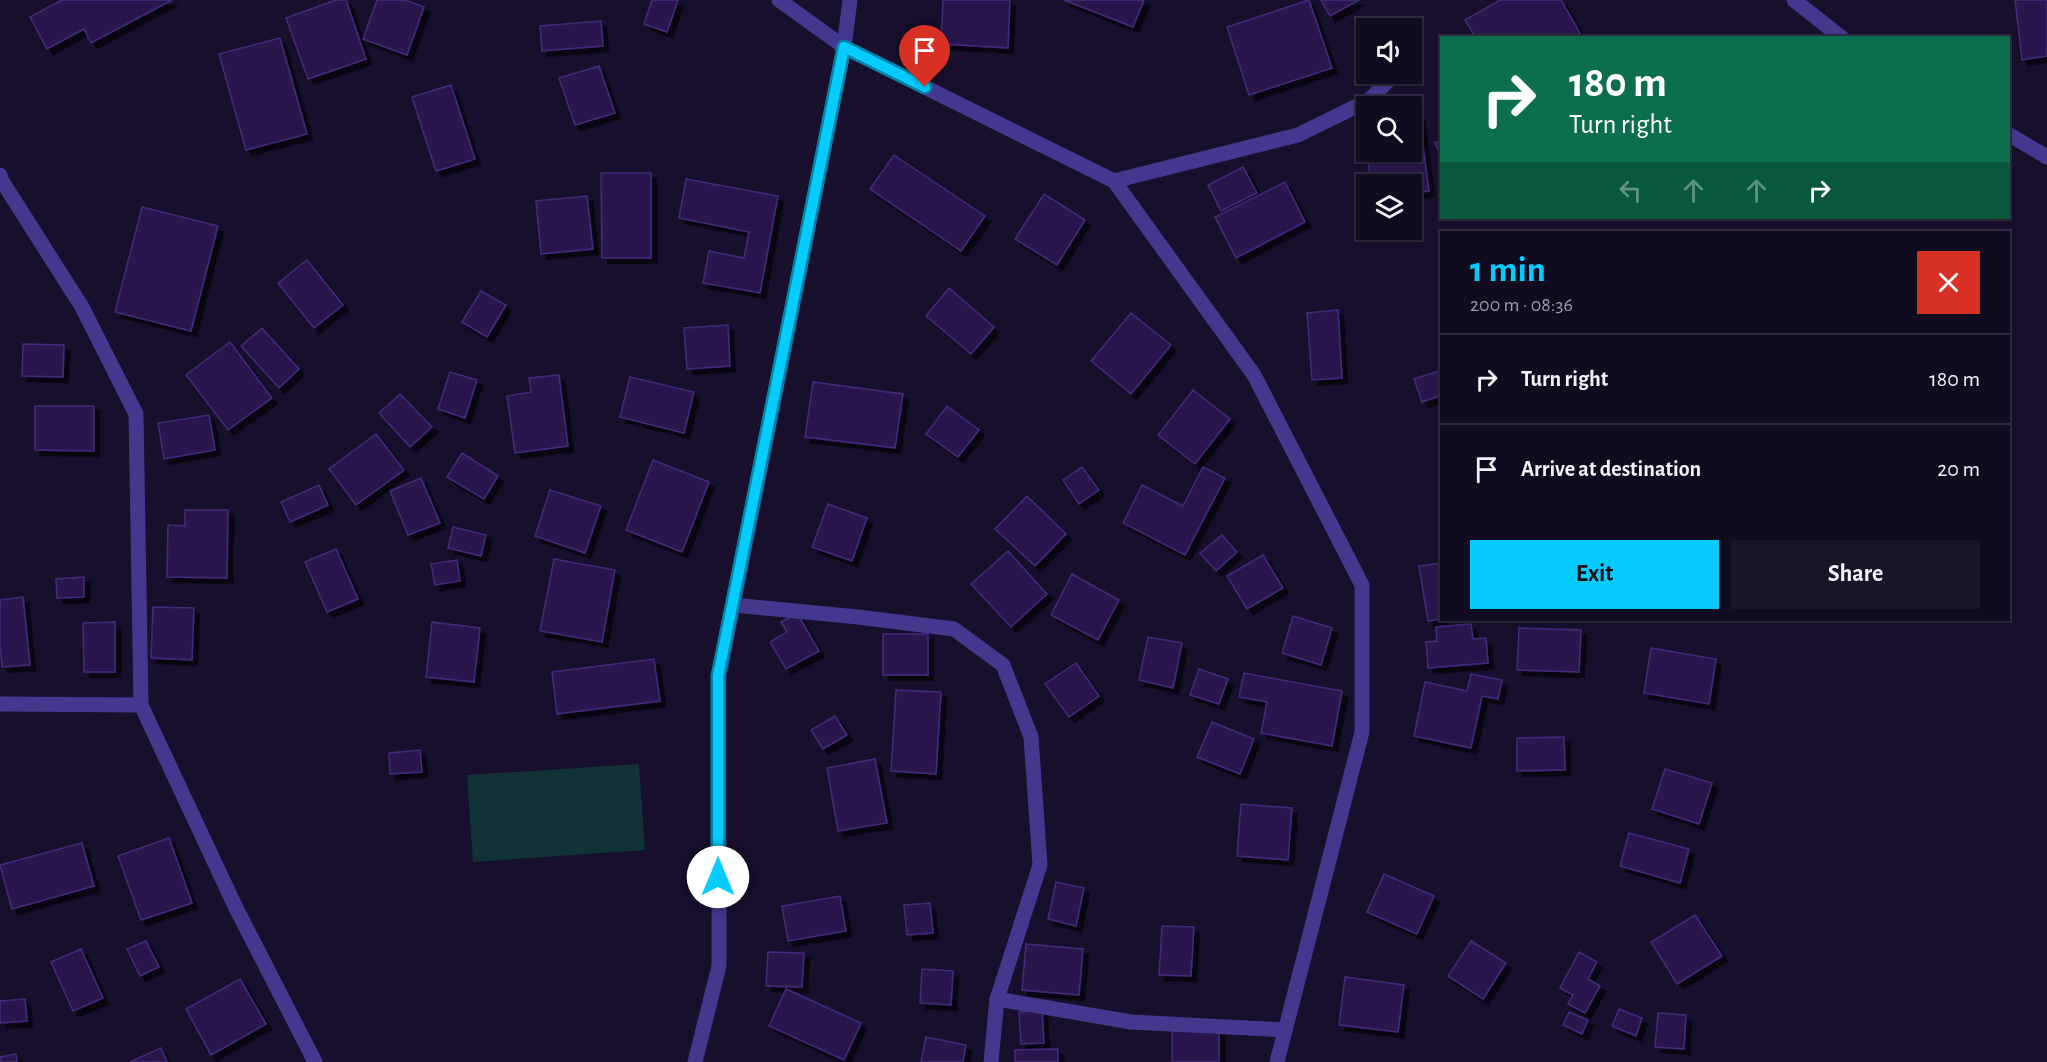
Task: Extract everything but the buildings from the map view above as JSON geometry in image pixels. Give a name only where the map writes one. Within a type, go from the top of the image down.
[{"type":"street","points":[[779,0],[844,47],[1114,181],[1254,375],[1362,585],[1362,732],[1277,1062]]},
{"type":"street","points":[[695,1062],[718,966],[718,676],[844,47],[849,0]]},
{"type":"street","points":[[1794,0],[1839,36]]},
{"type":"street","points":[[1114,181],[1298,135],[1369,100],[1385,84]]},
{"type":"street","points":[[2010,135],[2047,157]]},
{"type":"street","points":[[2031,147],[2047,144]]},
{"type":"street","points":[[0,175],[82,307],[136,414],[141,705],[235,906],[315,1062]]},
{"type":"street","points":[[733,605],[954,629],[1003,665],[1031,737],[1040,866],[997,999],[991,1062]]},
{"type":"street","points":[[0,704],[141,705]]},
{"type":"street","points":[[997,999],[1131,1022],[1286,1030]]},
{"type":"green space","points":[[639,764],[645,850],[473,862],[467,775]]},
{"type":"route","points":[[718,877],[718,676],[844,47],[925,87]]}]
